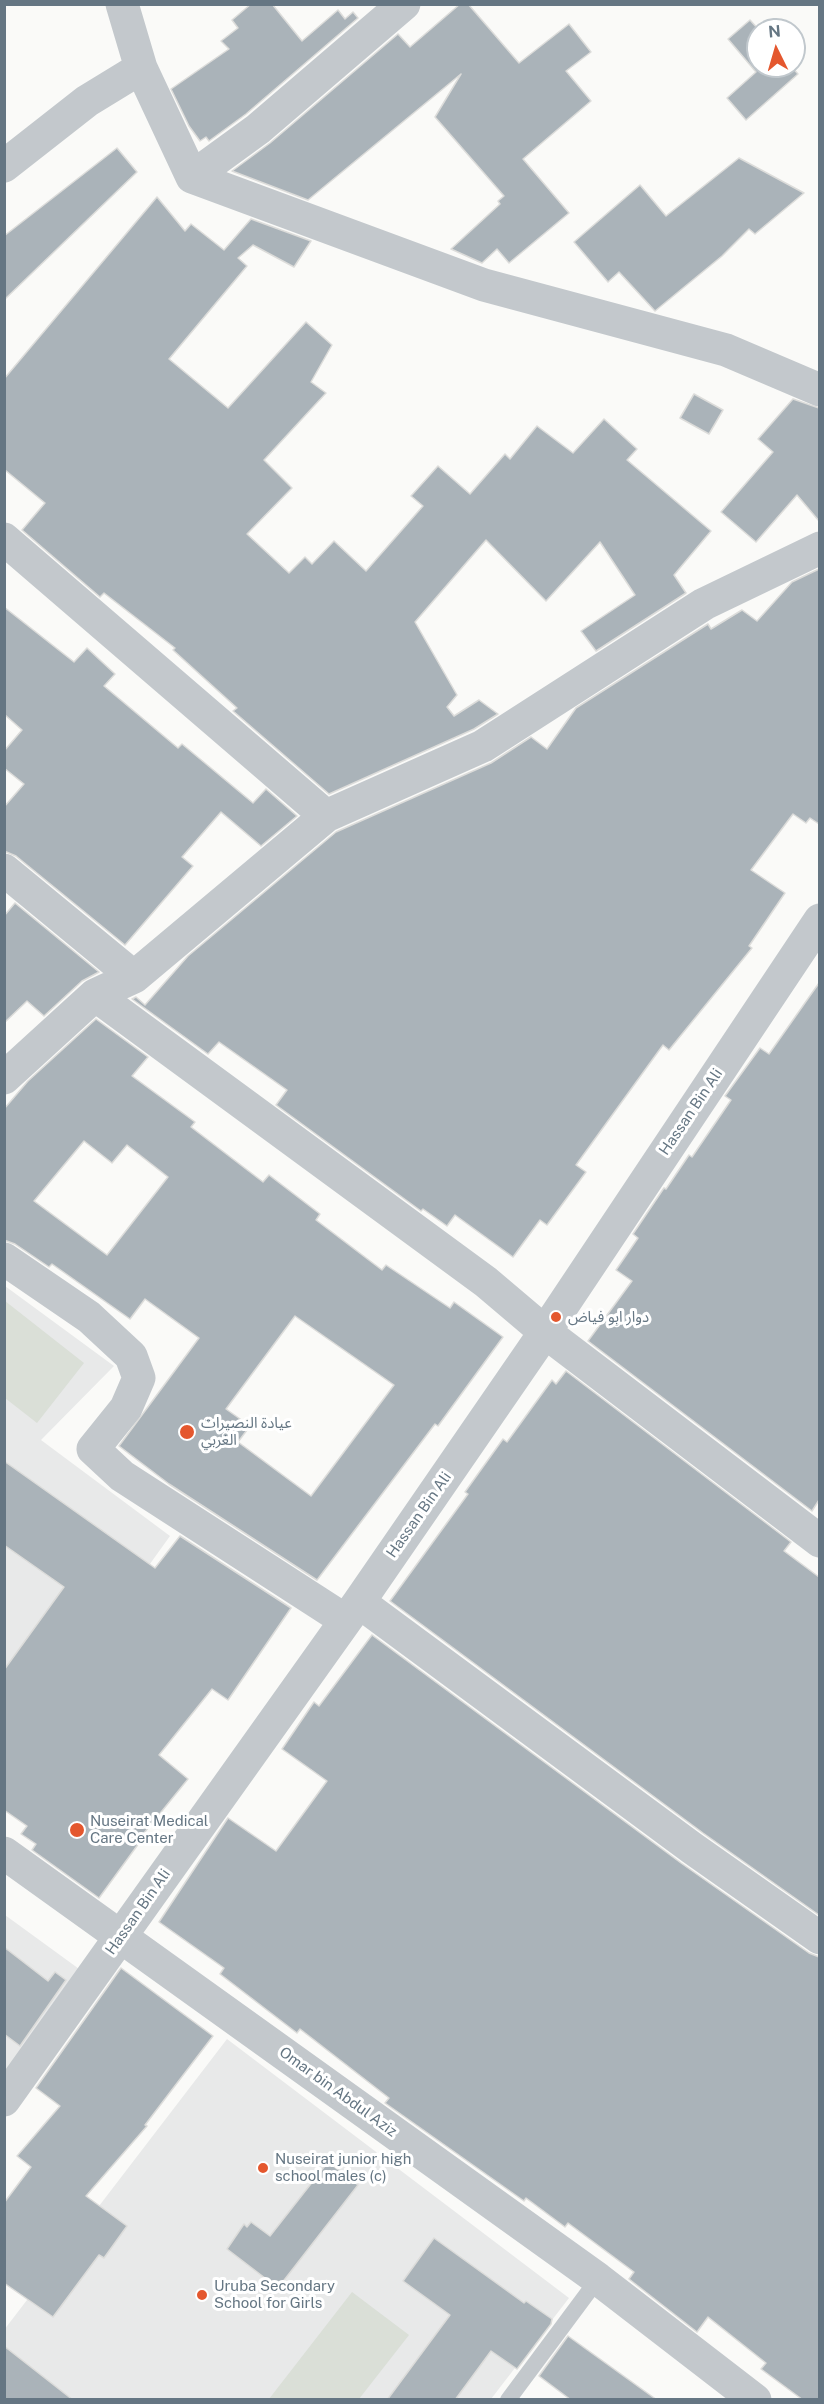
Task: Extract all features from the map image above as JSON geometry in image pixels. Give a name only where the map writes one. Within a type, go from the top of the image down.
[{"type":"street","points":[[122,4],[141,68],[192,177],[484,285],[726,350],[819,390]]},
{"type":"street","points":[[192,177],[258,129],[404,4]]},
{"type":"street","points":[[4,166],[87,101],[141,68]]},
{"type":"street","points":[[4,539],[326,816]]},
{"type":"street","points":[[4,1078],[95,995],[134,977],[326,816],[483,746],[704,604],[819,548]]},
{"type":"street","points":[[4,870],[134,977]]},
{"type":"street","name":"Hassan Bin Ali","points":[[4,2100],[352,1611],[545,1332],[819,920]]},
{"type":"street","points":[[95,995],[486,1282],[545,1332],[819,1541]]},
{"type":"street","points":[[4,1259],[89,1317],[131,1356],[139,1378],[126,1408],[93,1449],[122,1476],[352,1611],[819,1938]]},
{"type":"street","name":"Omar bin Abdul Aziz","points":[[4,1853],[598,2279],[755,2400]]},
{"type":"lane","points":[[508,2400],[598,2279]]},
{"type":"shaded area","points":[[5,1286],[114,1366],[41,1440],[170,1536],[5,1766]]},
{"type":"shaded area","points":[[5,1301],[84,1363],[37,1423],[5,1398]]},
{"type":"shaded area","points":[[5,1915],[86,1974],[5,2089]]},
{"type":"shaded area","name":"Nuseirat junior high school males (c)","points":[[227,2039],[569,2298],[491,2399],[5,2399],[4,2330]]},
{"type":"shaded area","points":[[352,2292],[409,2335],[359,2399],[269,2399]]},
{"type":"building","points":[[251,4],[272,4],[302,41],[338,10],[345,19],[353,12],[358,18],[246,114],[209,141],[206,137],[200,141],[189,126],[171,89],[229,49],[221,41],[238,28],[232,20]]},
{"type":"building","points":[[460,4],[468,4],[519,63],[569,24],[591,52],[566,71],[591,101],[523,159],[569,213],[509,263],[497,249],[482,263],[451,249],[500,204],[498,201],[504,196],[435,117],[461,74],[308,200],[232,171],[270,143],[398,34],[410,47]]},
{"type":"building","points":[[746,23],[746,60],[728,39]]},
{"type":"building","points":[[749,78],[793,78],[746,120],[727,98]]},
{"type":"building","points":[[117,148],[137,172],[4,300],[4,236]]},
{"type":"building","points":[[739,158],[804,193],[755,234],[749,229],[722,256],[655,311],[619,272],[608,282],[574,242],[640,185],[666,216]]},
{"type":"building","points":[[157,197],[185,231],[191,224],[224,250],[251,219],[311,241],[294,267],[253,245],[238,258],[247,266],[169,359],[228,408],[306,322],[332,345],[311,382],[326,393],[264,460],[292,488],[247,534],[289,573],[305,557],[312,564],[334,541],[366,571],[423,506],[411,496],[438,466],[470,494],[505,454],[510,459],[537,426],[573,453],[604,419],[637,449],[627,460],[711,531],[674,575],[686,593],[596,651],[581,631],[635,595],[600,542],[546,601],[486,540],[415,622],[457,695],[447,707],[454,716],[479,700],[498,714],[474,729],[329,794],[233,711],[237,708],[173,650],[175,648],[104,593],[100,597],[22,530],[45,503],[5,470],[4,379]]},
{"type":"building","points":[[694,394],[723,410],[709,434],[680,418]]},
{"type":"building","points":[[793,399],[819,408],[819,521],[797,495],[756,542],[721,512],[773,452],[758,439]]},
{"type":"building","points":[[819,569],[819,824],[810,818],[806,823],[793,814],[751,870],[785,893],[749,946],[752,948],[669,1050],[663,1045],[576,1165],[586,1172],[547,1225],[540,1220],[513,1257],[455,1215],[447,1226],[423,1209],[421,1211],[276,1105],[287,1090],[219,1042],[208,1054],[132,999],[136,997],[145,1005],[188,956],[336,832],[491,763],[531,737],[547,749],[576,708],[708,624],[711,629],[742,610],[757,621],[792,582]]},
{"type":"building","points":[[4,607],[74,662],[87,648],[115,674],[104,686],[178,748],[182,744],[253,803],[266,789],[297,816],[261,846],[221,812],[182,857],[193,866],[125,945],[16,856],[4,851],[4,807],[24,784],[4,768],[4,751],[22,730],[4,714]]},
{"type":"building","points":[[15,903],[99,972],[82,981],[44,1016],[27,1001],[4,1023],[4,916]]},
{"type":"building","points":[[819,983],[819,1500],[812,1511],[588,1341],[632,1281],[616,1270],[638,1238],[633,1234],[689,1155],[692,1157],[731,1100],[725,1096],[760,1048],[769,1054]]},
{"type":"building","points":[[96,1019],[148,1057],[132,1076],[195,1122],[191,1127],[263,1182],[269,1175],[320,1214],[316,1220],[382,1270],[386,1265],[450,1308],[454,1302],[503,1337],[438,1426],[435,1424],[317,1580],[169,1484],[119,1446],[199,1338],[145,1299],[130,1319],[52,1264],[49,1267],[15,1244],[4,1240],[4,1109],[28,1081]],"holes":[[[84,1141],[112,1163],[127,1145],[168,1177],[107,1255],[34,1201]],[[295,1316],[394,1385],[311,1496],[238,1442],[250,1426],[226,1409]]]},
{"type":"building","points":[[566,1371],[791,1542],[784,1551],[819,1577],[819,1915],[703,1833],[390,1601],[468,1494],[465,1492],[503,1439],[507,1442],[552,1380],[556,1384]]},
{"type":"building","points":[[4,1461],[155,1568],[180,1536],[291,1608],[228,1700],[212,1689],[159,1755],[188,1779],[140,1838],[142,1839],[99,1898],[32,1850],[36,1844],[21,1834],[27,1826],[4,1810],[4,1670],[64,1587],[4,1545]]},
{"type":"building","points":[[372,1635],[681,1863],[809,1953],[819,1957],[819,2400],[803,2400],[761,2369],[766,2363],[708,2317],[697,2332],[629,2279],[634,2272],[568,2223],[565,2227],[526,2198],[524,2201],[385,2103],[389,2098],[300,2029],[297,2033],[220,1974],[224,1968],[159,1922],[228,1818],[276,1851],[327,1781],[282,1749],[314,1702],[319,1706]]},
{"type":"building","points":[[4,1947],[48,1981],[55,1972],[66,1980],[20,2046],[4,2034]]},
{"type":"building","points":[[121,1968],[213,2036],[145,2125],[147,2126],[86,2196],[127,2226],[104,2258],[99,2255],[53,2317],[4,2283],[4,2203],[31,2167],[17,2156],[60,2106],[36,2088]]},
{"type":"building","points":[[328,2162],[358,2185],[278,2288],[227,2249],[244,2224],[247,2227],[251,2222],[270,2236]]},
{"type":"building","points":[[434,2238],[524,2303],[526,2301],[552,2319],[551,2324],[517,2369],[491,2351],[455,2400],[387,2400],[450,2315],[403,2281]]},
{"type":"building","points":[[568,2336],[657,2400],[571,2400],[539,2376]]},
{"type":"building","points":[[4,2346],[73,2400],[4,2400]]},
{"type":"place","name":"دوار ابو فياض","points":[[556,1317]]},
{"type":"place","name":"عيادة النصيرات الغربي","points":[[187,1432]]},
{"type":"place","name":"Nuseirat Medical Care Center","points":[[77,1830]]},
{"type":"place","name":"Nuseirat junior high school males (c)","points":[[263,2168]]},
{"type":"place","name":"Uruba Secondary School for Girls","points":[[202,2295]]}]
